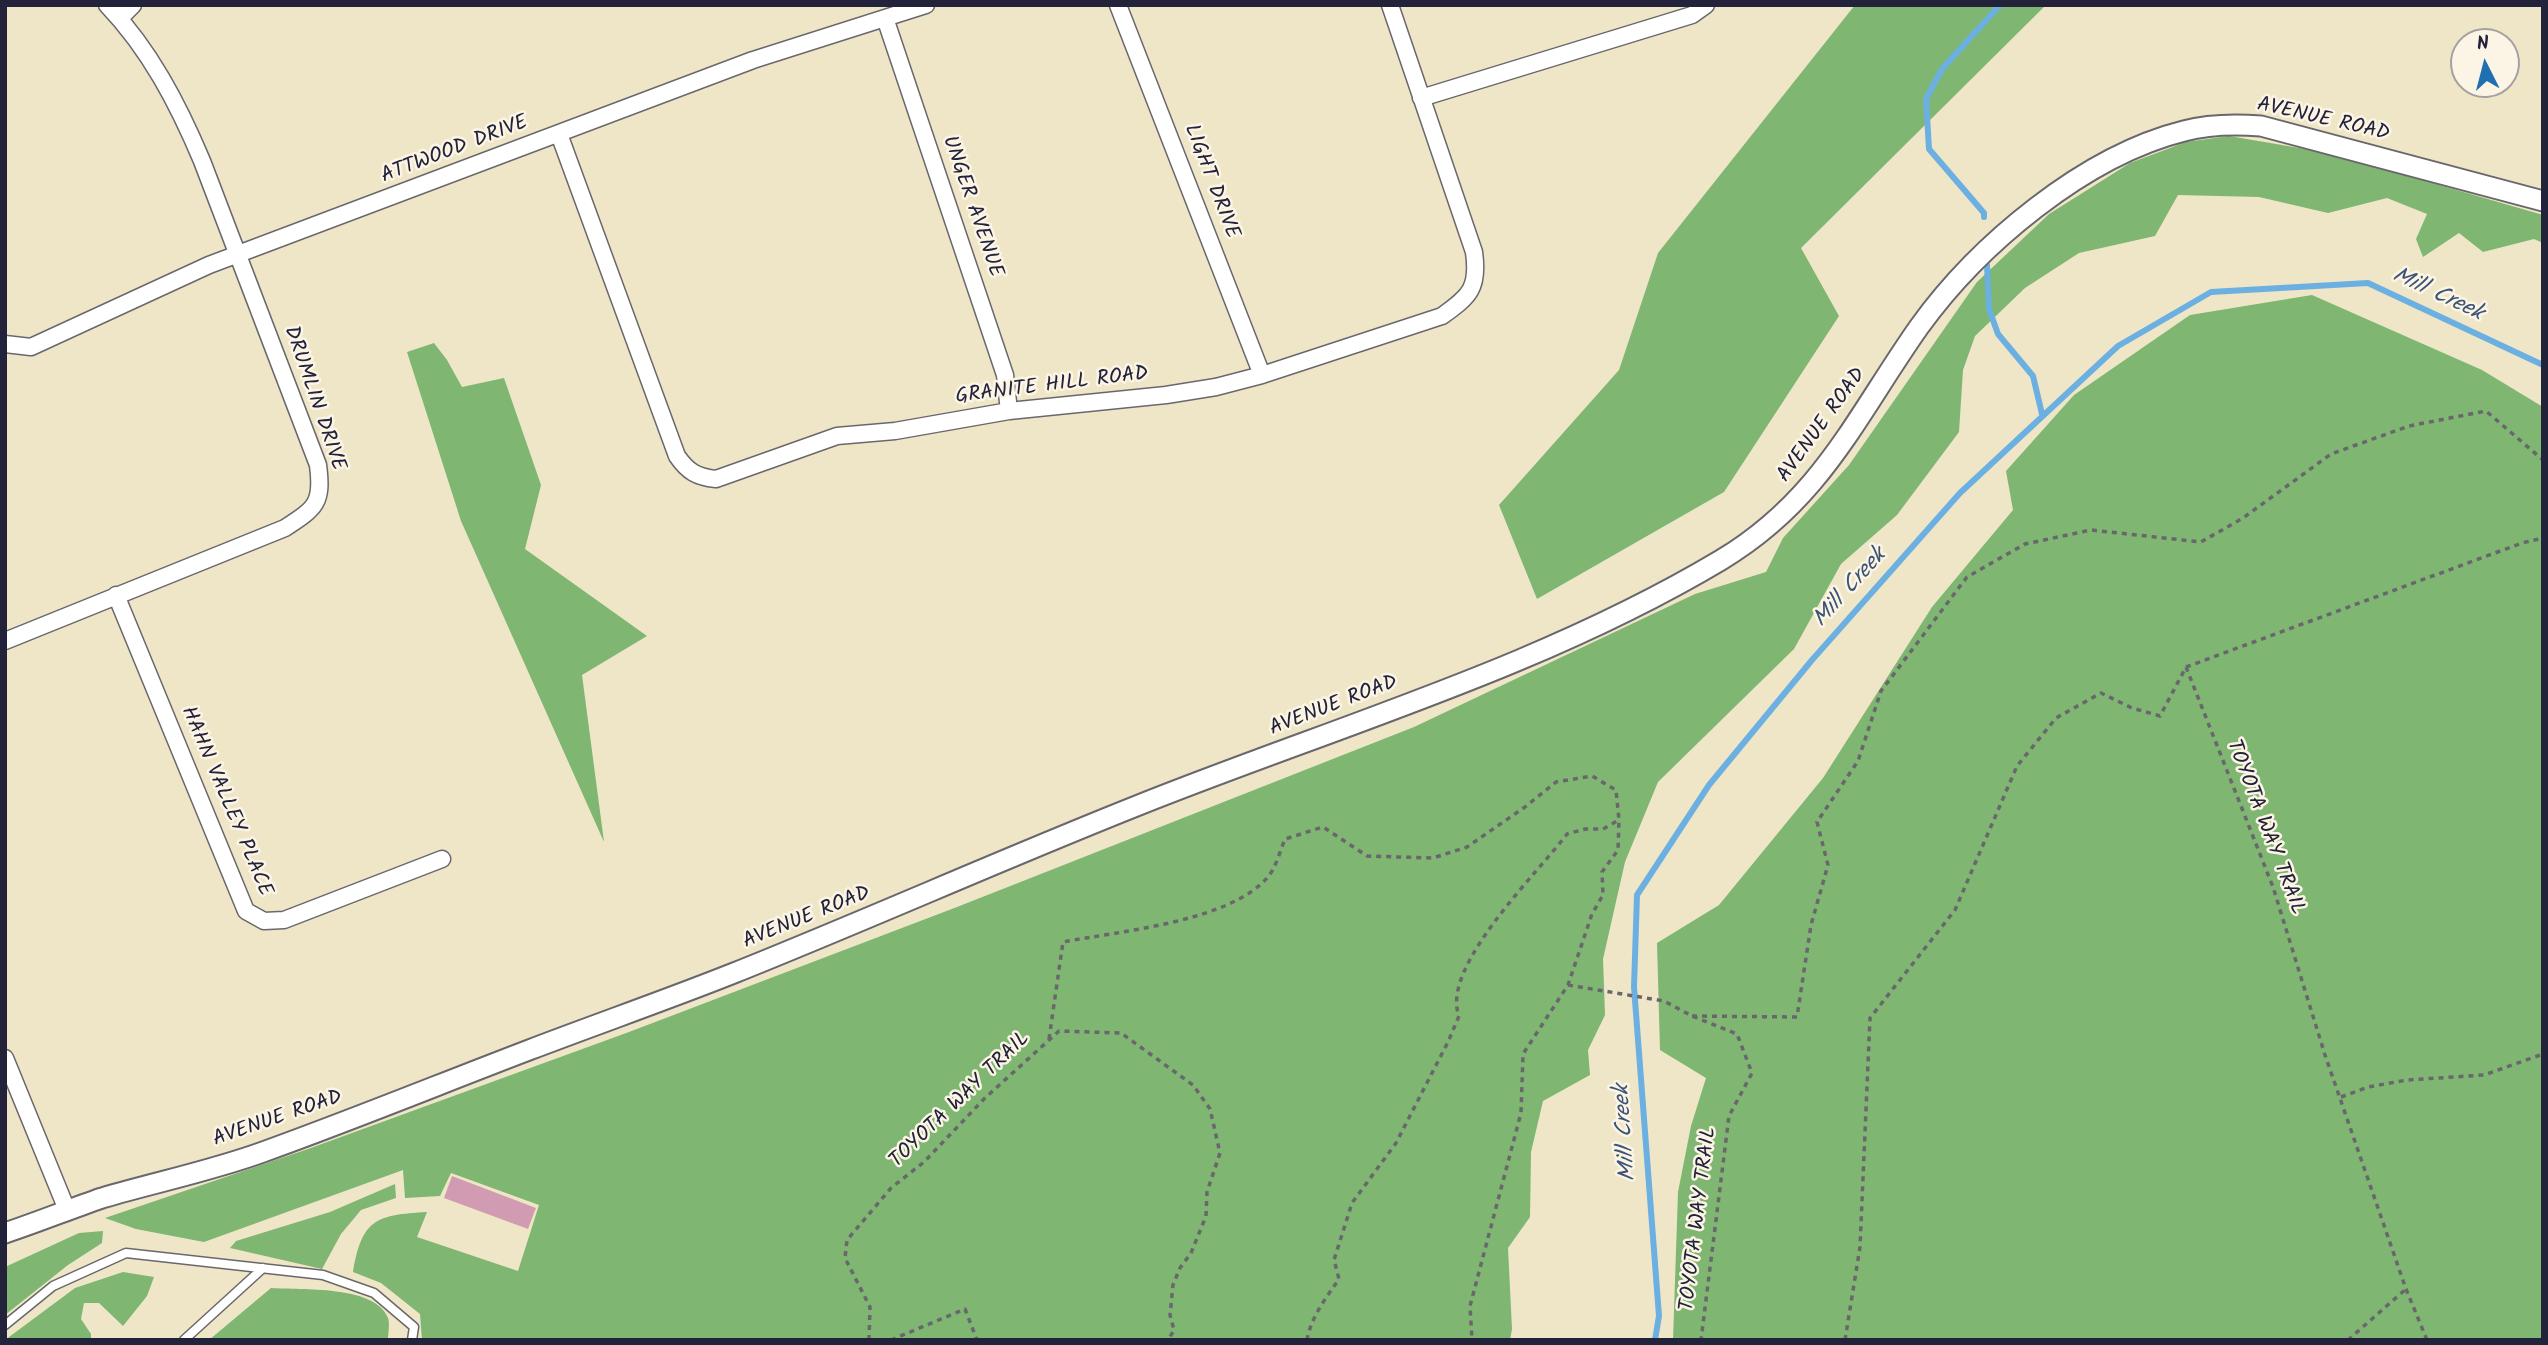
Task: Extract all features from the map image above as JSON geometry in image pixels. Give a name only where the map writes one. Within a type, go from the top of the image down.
[{"type":"street","name":"DRUMLIN DRIVE","points":[[5,641],[285,528],[310,512],[322,491],[318,465],[239,255],[181,111],[153,64],[120,18],[107,5]]},
{"type":"street","points":[[120,18],[133,5]]},
{"type":"street","name":"ATTWOOD DRIVE","points":[[5,344],[30,347],[209,265],[753,60],[926,5]]},
{"type":"street","name":"LIGHT DRIVE","points":[[1118,5],[1262,375]]},
{"type":"street","name":"GRANITE HILL ROAD","points":[[559,134],[677,456],[686,470],[699,477],[716,479],[837,436],[895,430],[1009,411],[1166,395],[1216,387],[1262,375],[1442,316],[1467,298],[1477,272],[1474,251],[1390,5]]},
{"type":"street","points":[[1421,98],[1692,15],[1706,5]]},
{"type":"street","name":"UNGER AVENUE","points":[[885,18],[1005,375],[1009,411]]},
{"type":"street","name":"AVENUE ROAD","points":[[5,1233],[67,1210],[257,1155],[727,976],[1139,805],[1437,693],[1583,632],[1650,600],[1724,558],[1785,514],[1823,472],[1921,325],[1963,273],[2018,222],[2055,194],[2145,144],[2186,130],[2229,124],[2261,127],[2543,201]]},
{"type":"street","name":"HAHN VALLEY PLACE","points":[[116,595],[246,911],[264,921],[284,920],[442,859]]},
{"type":"street","points":[[5,1058],[67,1210]]},
{"type":"lane","points":[[5,1325],[53,1286],[126,1253],[323,1275],[374,1293],[414,1326],[412,1340]]},
{"type":"lane","points":[[184,1340],[263,1268]]},
{"type":"path","name":"TOYOTA WAY TRAIL","points":[[1692,1016],[1797,1017],[1811,925],[1828,865],[1817,822],[1858,761],[1881,691],[1968,577],[2025,544],[2091,530],[2201,542],[2243,517],[2331,454],[2409,426],[2486,411],[2543,460]]},
{"type":"path","points":[[1845,1340],[1860,1247],[1870,1018],[1955,910],[2017,766],[2056,718],[2101,693],[2132,708],[2160,716],[2186,667],[2522,543],[2543,538]]},
{"type":"path","name":"TOYOTA WAY TRAIL","points":[[2186,667],[2273,887],[2340,1097],[2406,1289],[2427,1340]]},
{"type":"path","name":"TOYOTA WAY TRAIL","points":[[869,1340],[870,1307],[845,1258],[847,1240],[891,1188],[924,1162],[985,1098],[1049,1039],[1063,942],[1193,918],[1240,901],[1268,877],[1286,839],[1323,827],[1367,856],[1433,858],[1467,847],[1556,782],[1592,776],[1615,790],[1619,820],[1618,850],[1602,872],[1603,895],[1592,914],[1568,985],[1523,1054],[1521,1113],[1470,1306],[1472,1340]]},
{"type":"path","points":[[1307,1340],[1309,1330],[1322,1305],[1339,1279],[1334,1260],[1352,1203],[1396,1143],[1443,1053],[1459,1016],[1455,1006],[1461,976],[1480,943],[1567,834],[1585,829],[1603,829],[1619,820]]},
{"type":"path","name":"TOYOTA WAY TRAIL","points":[[1568,985],[1664,1001],[1692,1016],[1737,1034],[1752,1073],[1729,1116],[1701,1340]]},
{"type":"path","points":[[1049,1039],[1059,1031],[1121,1033],[1193,1085],[1210,1109],[1220,1153],[1207,1192],[1206,1216],[1191,1253],[1180,1268],[1173,1285],[1170,1315],[1174,1330],[1168,1340]]},
{"type":"path","points":[[2340,1097],[2368,1087],[2407,1080],[2484,1075],[2543,1054]]},
{"type":"path","points":[[2348,1340],[2406,1289]]},
{"type":"path","points":[[891,1340],[965,1309],[977,1340]]},
{"type":"green space","points":[[1855,5],[2046,5],[1801,248],[1839,316],[1724,492],[1537,599],[1499,505],[1619,370],[1658,253]]},
{"type":"green space","points":[[2229,136],[2329,153],[2543,215],[2543,243],[2534,239],[2483,252],[2459,233],[2423,257],[2416,239],[2427,214],[2387,198],[2328,213],[2259,197],[2178,195],[2155,236],[2079,253],[2025,288],[1975,336],[1963,370],[1959,432],[1897,515],[1841,564],[1794,649],[1658,782],[1625,862],[1603,959],[1605,1015],[1588,1050],[1590,1075],[1543,1101],[1531,1152],[1530,1217],[1508,1248],[1512,1329],[1510,1340],[422,1340],[420,1314],[381,1283],[353,1272],[361,1241],[367,1231],[374,1223],[384,1218],[427,1212],[417,1237],[518,1271],[539,1205],[451,1173],[440,1196],[405,1198],[403,1170],[204,1242],[136,1229],[105,1218],[308,1149],[629,1032],[957,907],[1414,727],[1695,594],[1766,572],[1783,538],[1849,465],[1977,282],[2049,214],[2130,163],[2186,142]]},
{"type":"green space","points":[[2312,295],[2482,370],[2543,407],[2543,1340],[1673,1340],[1678,1192],[1691,1126],[1706,1078],[1660,1050],[1657,943],[1719,905],[1823,778],[1932,607],[2013,510],[2006,471],[2074,395],[2190,315]]},
{"type":"green space","points":[[434,343],[462,387],[504,378],[541,485],[525,549],[647,636],[582,675],[604,842],[461,521],[407,352]]},
{"type":"green space","points":[[395,1184],[396,1198],[361,1210],[341,1234],[322,1269],[230,1248],[236,1241],[330,1212]]},
{"type":"green space","points":[[103,1231],[102,1243],[68,1265],[5,1315],[5,1267],[79,1233]]},
{"type":"green space","points":[[123,1272],[154,1277],[147,1296],[123,1326],[99,1303],[84,1303],[81,1319],[91,1334],[91,1340],[5,1340],[75,1288]]},
{"type":"green space","points":[[271,1288],[336,1291],[369,1300],[381,1307],[388,1318],[388,1340],[209,1340]]},
{"type":"building","points":[[452,1176],[536,1208],[528,1229],[444,1198]]},
{"type":"waterway","points":[[1984,217],[1984,213],[1929,149],[1926,99],[1942,69],[2000,5]]},
{"type":"waterway","points":[[1987,265],[1989,309],[1998,334],[2033,376],[2042,414]]},
{"type":"waterway","name":"Mill Creek","points":[[1655,1340],[1659,1316],[1634,987],[1637,895],[1709,785],[1812,660],[1960,493],[2118,346],[2211,292],[2368,283],[2543,365]]}]
